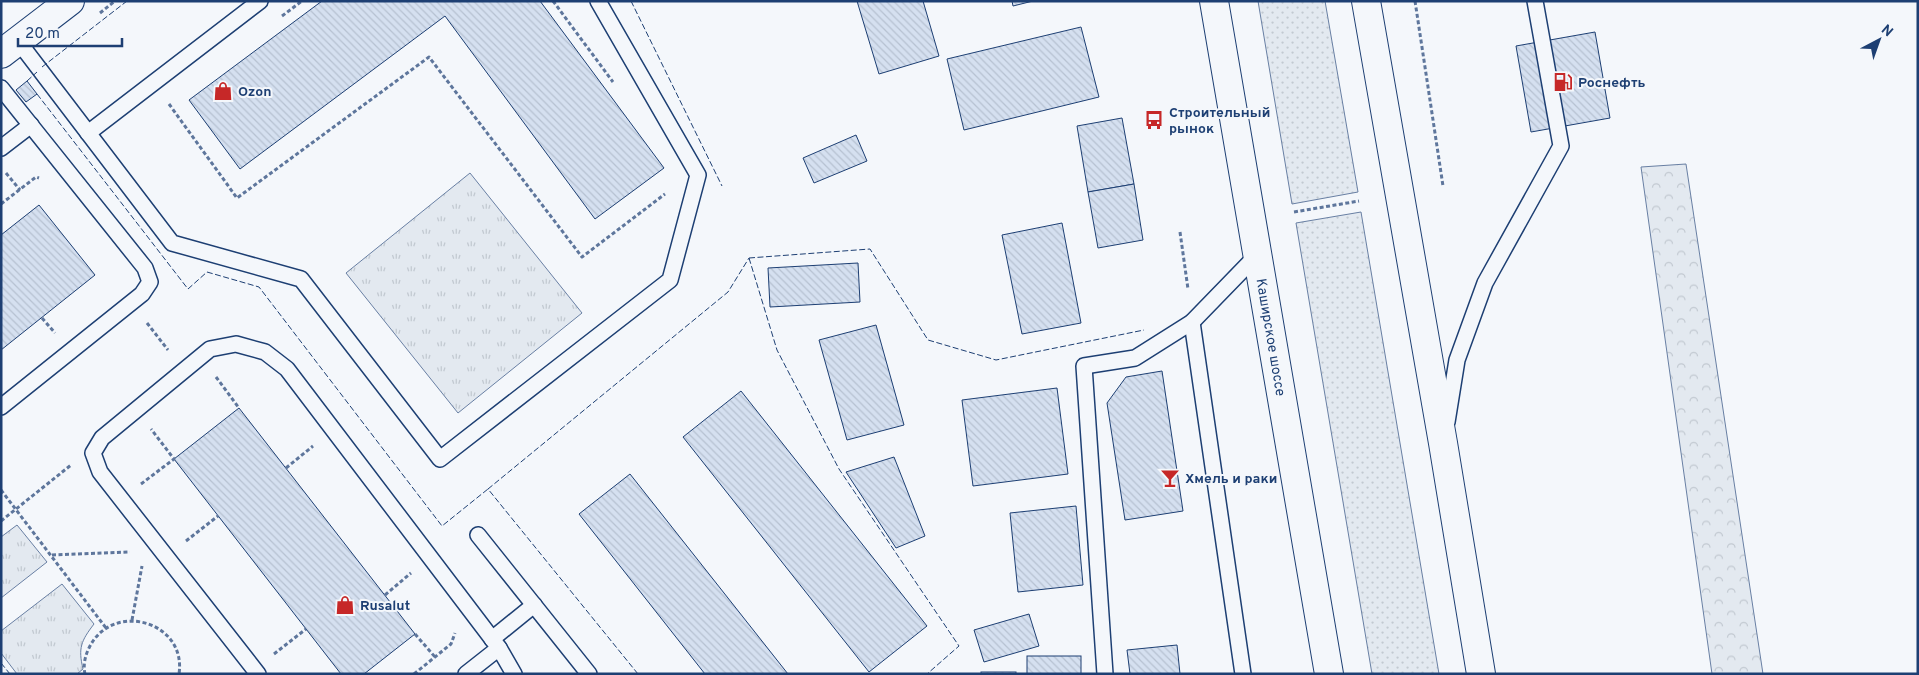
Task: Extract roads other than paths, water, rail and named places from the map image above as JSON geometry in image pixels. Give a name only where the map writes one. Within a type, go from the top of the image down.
[{"type":"main road","points":[[10,48],[70,1]]},
{"type":"main road","name":"Каширское шоссе","points":[[1214,1],[1329,674]]},
{"type":"main road","points":[[1366,1],[1481,674]]},
{"type":"lane","points":[[88,133],[260,1]]},
{"type":"lane","points":[[10,48],[88,133],[172,243],[300,280],[440,459],[670,280],[698,176],[598,1]]},
{"type":"lane","points":[[1443,443],[1457,360],[1485,282],[1561,146],[1535,1]]},
{"type":"lane","points":[[1,88],[146,268],[150,282],[142,294],[1,407]]},
{"type":"lane","points":[[1,148],[30,125]]},
{"type":"lane","points":[[1104,674],[1084,366],[1135,358],[1192,322],[1258,254]]},
{"type":"lane","points":[[1192,322],[1243,674]]},
{"type":"lane","points":[[258,674],[100,472],[93,453],[102,438],[210,349],[236,344],[265,352],[287,369],[495,643],[514,674]]},
{"type":"lane","points":[[478,535],[589,674]]},
{"type":"lane","points":[[466,674],[534,605]]},
{"type":"place","name":"Роснефть","points":[[1563,82]]},
{"type":"place","name":"Ozon","points":[[223,91]]},
{"type":"place","name":"Строительный рынок","points":[[1154,120]]},
{"type":"place","name":"Хмель и раки","points":[[1170,478]]},
{"type":"place","name":"Rusalut","points":[[345,605]]}]
